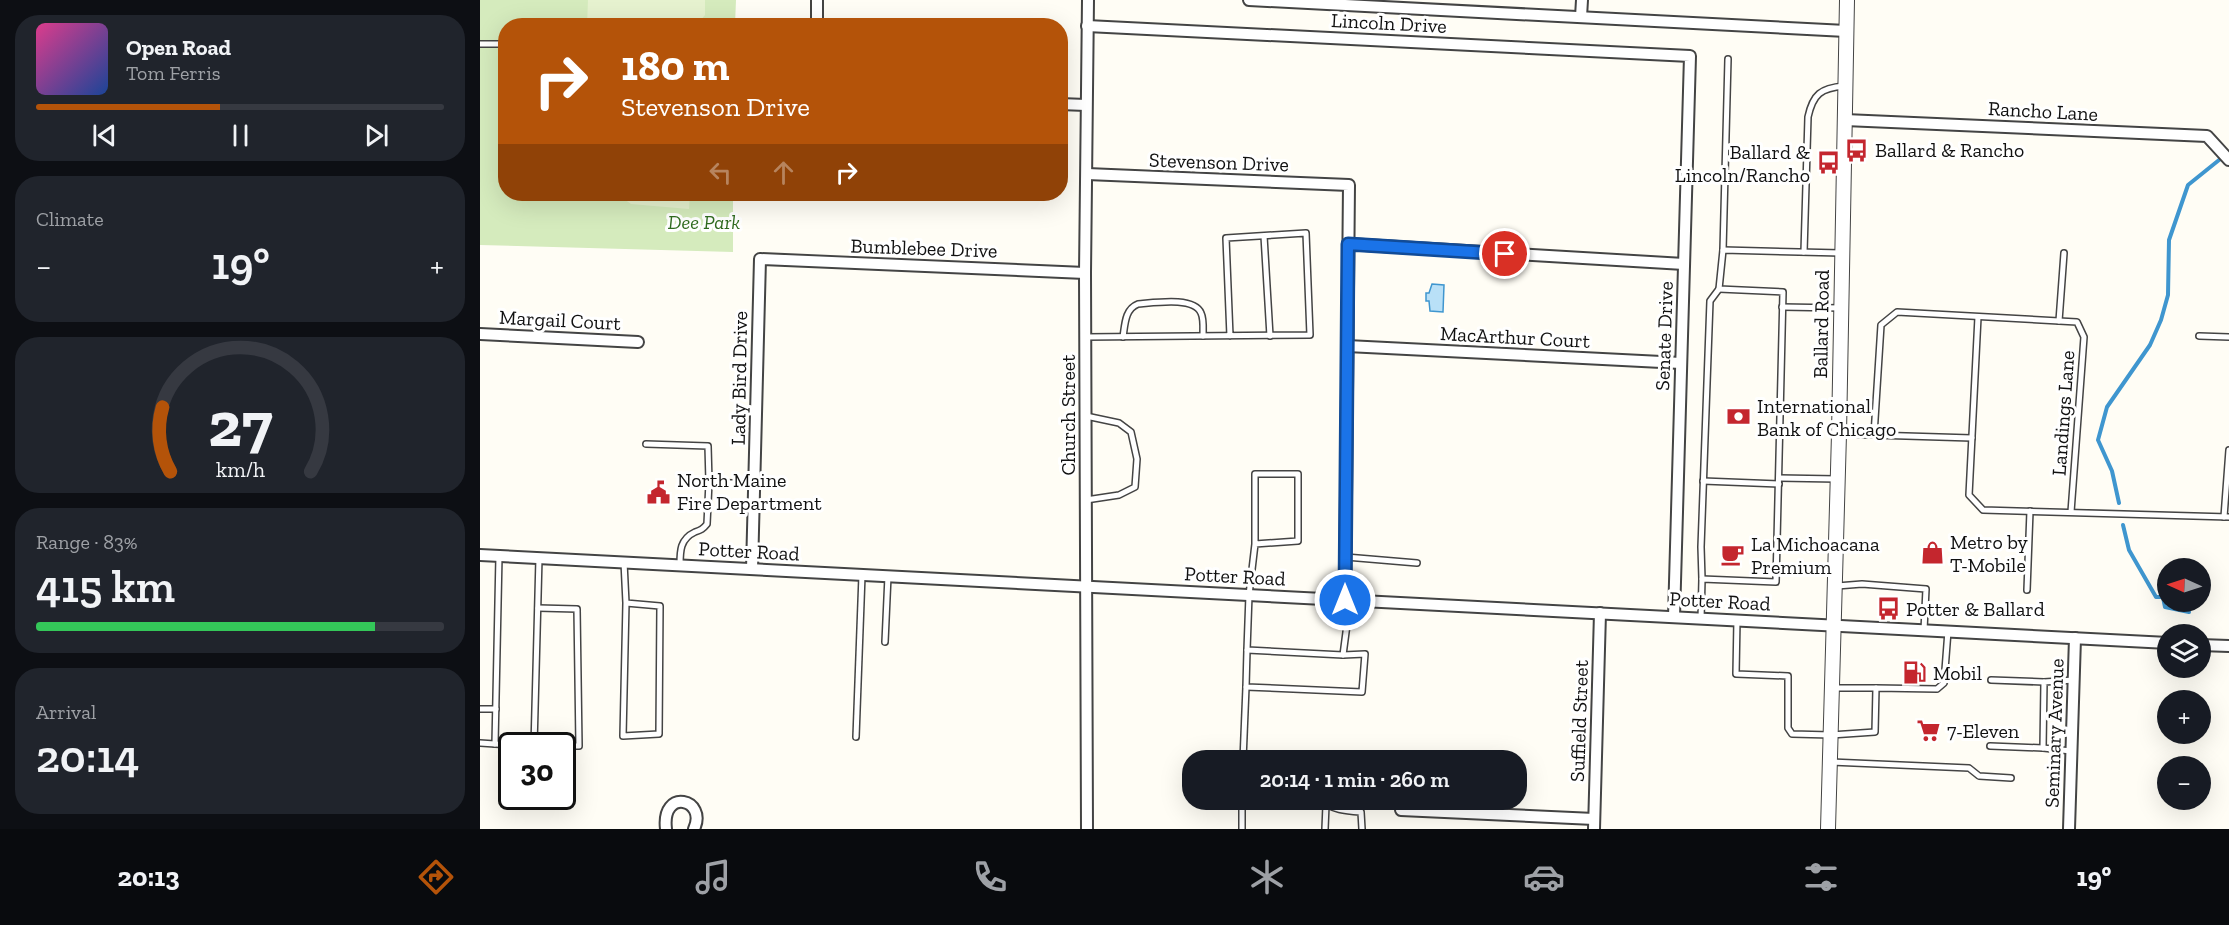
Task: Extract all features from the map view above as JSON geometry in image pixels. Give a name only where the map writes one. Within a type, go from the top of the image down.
[{"type":"street","points":[[817,0],[817,18]]},
{"type":"street","name":"Church Street","points":[[1087,829],[1085,273],[1088,0]]},
{"type":"street","name":"Lincoln Drive","points":[[1249,0],[1344,2],[1846,31]]},
{"type":"street","points":[[1581,17],[1582,0]]},
{"type":"street","name":"Ballard Road","points":[[1828,829],[1838,478],[1847,0]]},
{"type":"street","name":"Lincoln Drive","points":[[1087,26],[1690,56]]},
{"type":"street","name":"Senate Drive","points":[[1674,617],[1690,56]]},
{"type":"street","points":[[1068,104],[1086,105]]},
{"type":"street","name":"Rancho Lane","points":[[1845,120],[2207,136],[2225,156]]},
{"type":"street","name":"Stevenson Drive","points":[[1087,174],[1349,185],[1348,244]]},
{"type":"street","points":[[1345,600],[1348,244],[1684,264]]},
{"type":"street","name":"Bumblebee Drive","points":[[760,259],[1085,273]]},
{"type":"street","name":"Lady Bird Drive","points":[[752,569],[760,259]]},
{"type":"street","name":"Margail Court","points":[[480,334],[638,342]]},
{"type":"street","name":"MacArthur Court","points":[[1347,346],[1681,363]]},
{"type":"street","name":"Potter Road","points":[[480,555],[2157,642]]},
{"type":"street","name":"Suffield Street","points":[[1594,824],[1600,613]]},
{"type":"street","name":"Seminary Avenue","points":[[2069,829],[2075,638]]},
{"type":"street","points":[[2211,645],[2229,646]]},
{"type":"street","points":[[666,829],[665,819],[668,808],[676,802],[685,801],[693,806],[696,814],[694,829]]},
{"type":"street","points":[[1401,810],[1594,824]]},
{"type":"lane","points":[[480,44],[498,44]]},
{"type":"lane","points":[[1701,619],[1703,481],[1710,301],[1719,289],[1723,250],[1728,59]]},
{"type":"lane","points":[[1804,252],[1808,117],[1811,104],[1819,92],[1831,87],[1846,85]]},
{"type":"lane","points":[[1086,337],[1270,336],[1310,335],[1306,233],[1227,238],[1230,336]]},
{"type":"lane","points":[[1264,236],[1270,336]]},
{"type":"lane","points":[[1723,250],[1842,253]]},
{"type":"lane","points":[[2059,321],[2064,254]]},
{"type":"lane","points":[[1702,579],[1776,582],[1783,292],[1719,289]]},
{"type":"lane","points":[[1123,337],[1128,313],[1132,306],[1180,302],[1199,308],[1203,315],[1203,336]]},
{"type":"lane","points":[[1782,307],[1841,308]]},
{"type":"lane","name":"Landings Lane","points":[[1874,435],[1881,325],[1889,316],[1897,312],[2077,322],[2084,337],[2071,512]]},
{"type":"lane","points":[[1978,317],[1969,495],[1983,510],[2227,517],[2229,450]]},
{"type":"lane","points":[[2199,336],[2229,337]]},
{"type":"lane","points":[[1086,416],[1119,423],[1131,432],[1137,459],[1135,487],[1119,495],[1086,500]]},
{"type":"lane","points":[[1839,434],[1972,438]]},
{"type":"lane","points":[[646,444],[708,446],[707,524],[703,530],[687,537],[682,543],[680,565]]},
{"type":"lane","points":[[1243,750],[1250,595],[1255,544],[1255,474],[1298,474],[1298,541],[1255,544]]},
{"type":"lane","points":[[1703,481],[1838,478]]},
{"type":"lane","points":[[709,482],[754,484]]},
{"type":"lane","points":[[2027,590],[2030,511]]},
{"type":"lane","points":[[495,744],[500,556]]},
{"type":"lane","points":[[1346,556],[1417,563]]},
{"type":"lane","points":[[534,732],[539,558]]},
{"type":"lane","points":[[624,562],[626,603],[623,736],[659,734],[660,606],[626,603]]},
{"type":"lane","points":[[856,737],[862,575]]},
{"type":"lane","points":[[885,642],[888,576]]},
{"type":"lane","points":[[1835,586],[1862,584],[1926,589],[1924,630]]},
{"type":"lane","points":[[1343,655],[1348,617],[1364,601]]},
{"type":"lane","points":[[538,608],[577,609],[579,746],[576,746]]},
{"type":"lane","points":[[1737,620],[1736,674],[1788,676],[1788,728],[1792,734],[1830,735],[1875,732],[1876,688]]},
{"type":"lane","points":[[1832,688],[1937,689],[1944,683],[1947,631]]},
{"type":"lane","points":[[1246,687],[1362,692],[1365,654],[1247,650]]},
{"type":"lane","points":[[1991,680],[2044,682],[2074,680]]},
{"type":"lane","points":[[2043,748],[2044,682]]},
{"type":"lane","points":[[480,709],[496,709]]},
{"type":"lane","points":[[480,743],[498,744]]},
{"type":"lane","points":[[1990,746],[2071,751]]},
{"type":"lane","points":[[1830,761],[1969,768],[1979,776],[2011,778]]},
{"type":"lane","points":[[1242,810],[1242,829]]},
{"type":"lane","points":[[1325,829],[1326,810]]},
{"type":"lane","points":[[1343,810],[1361,812],[1362,829]]},
{"type":"green space","name":"Dee Park","points":[[480,0],[736,0],[735,18],[498,18],[498,201],[733,201],[733,252],[480,245]]},
{"type":"green space","points":[[588,0],[705,0],[705,15],[703,18],[587,18]]},
{"type":"green space","points":[[627,201],[690,201],[689,209],[631,204]]},
{"type":"water","points":[[1432,284],[1444,285],[1443,312],[1430,311],[1429,301],[1426,301],[1426,293],[1429,293]]},
{"type":"waterway","points":[[2119,503],[2112,471],[2098,440],[2107,407],[2150,345],[2161,320],[2168,295],[2169,240],[2188,185],[2229,152]]},
{"type":"waterway","points":[[2123,525],[2129,550],[2157,597]]},
{"type":"place","name":"Ballard & Rancho","points":[[1857,150]]},
{"type":"place","name":"Ballard & Lincoln/Rancho","points":[[1828,163]]},
{"type":"place","name":"International Bank of Chicago","points":[[1739,417]]},
{"type":"place","name":"North Maine Fire Department","points":[[659,492]]},
{"type":"place","name":"Metro by T-Mobile","points":[[1932,553]]},
{"type":"place","name":"La Michoacana Premium","points":[[1733,555]]},
{"type":"place","name":"Potter & Ballard","points":[[1888,609]]},
{"type":"place","name":"Mobil","points":[[1915,673]]},
{"type":"place","name":"7-Eleven","points":[[1929,731]]},
{"type":"route","points":[[1345,600],[1348,244],[1505,254]]}]
